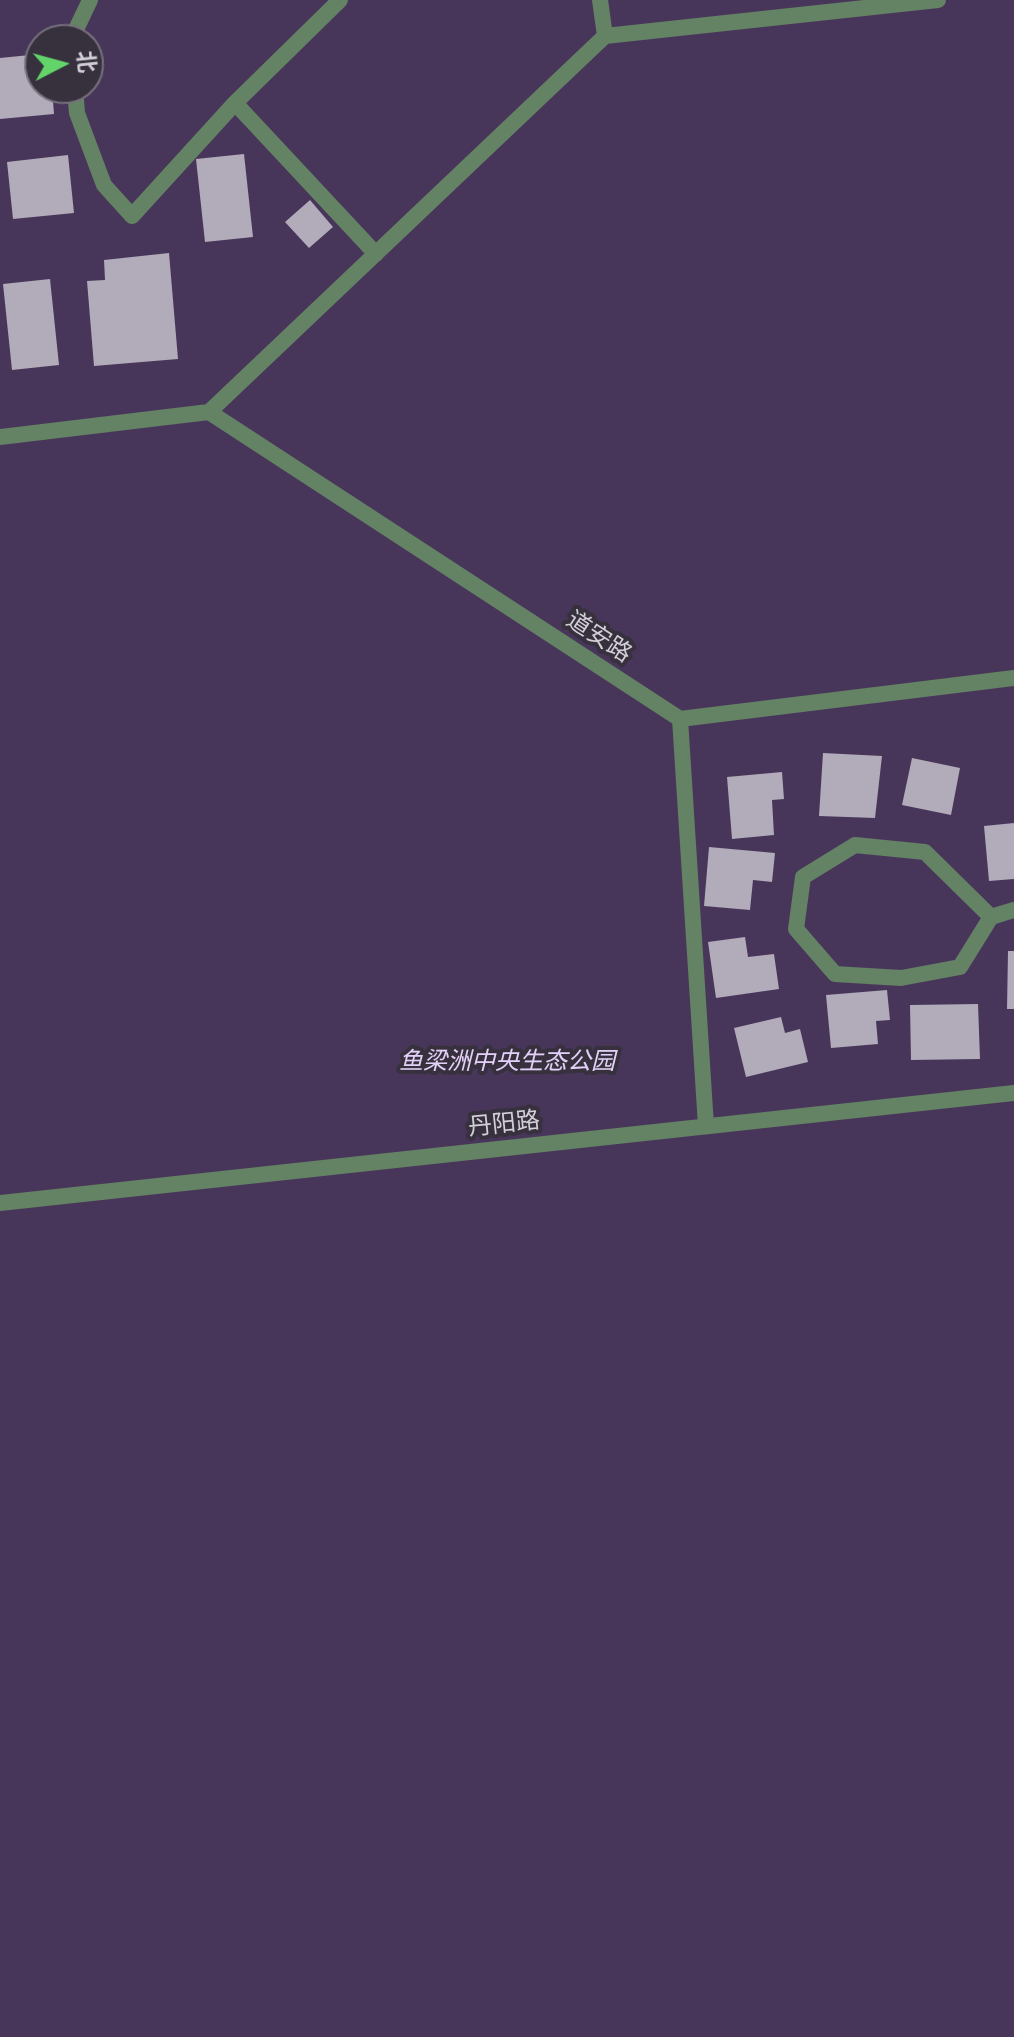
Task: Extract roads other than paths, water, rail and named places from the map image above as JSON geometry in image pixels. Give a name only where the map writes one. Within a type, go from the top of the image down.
[{"type":"street","points":[[79,24],[90,0]]},
{"type":"street","points":[[76,104],[104,185],[132,216],[235,103],[340,0]]},
{"type":"street","points":[[600,0],[605,36]]},
{"type":"street","points":[[0,437],[209,412],[605,36],[935,0]]},
{"type":"street","points":[[235,103],[376,254]]},
{"type":"street","name":"道安路","points":[[209,412],[680,719]]},
{"type":"street","points":[[706,1126],[680,719],[1014,678]]},
{"type":"street","points":[[991,917],[925,852],[855,845],[803,877],[796,929],[835,974],[901,978],[960,967],[991,917],[1014,910]]},
{"type":"street","name":"丹阳路","points":[[0,1203],[1014,1093]]},
{"type":"park label","name":"鱼梁洲中央生态公园","points":[[507,1062]]}]
